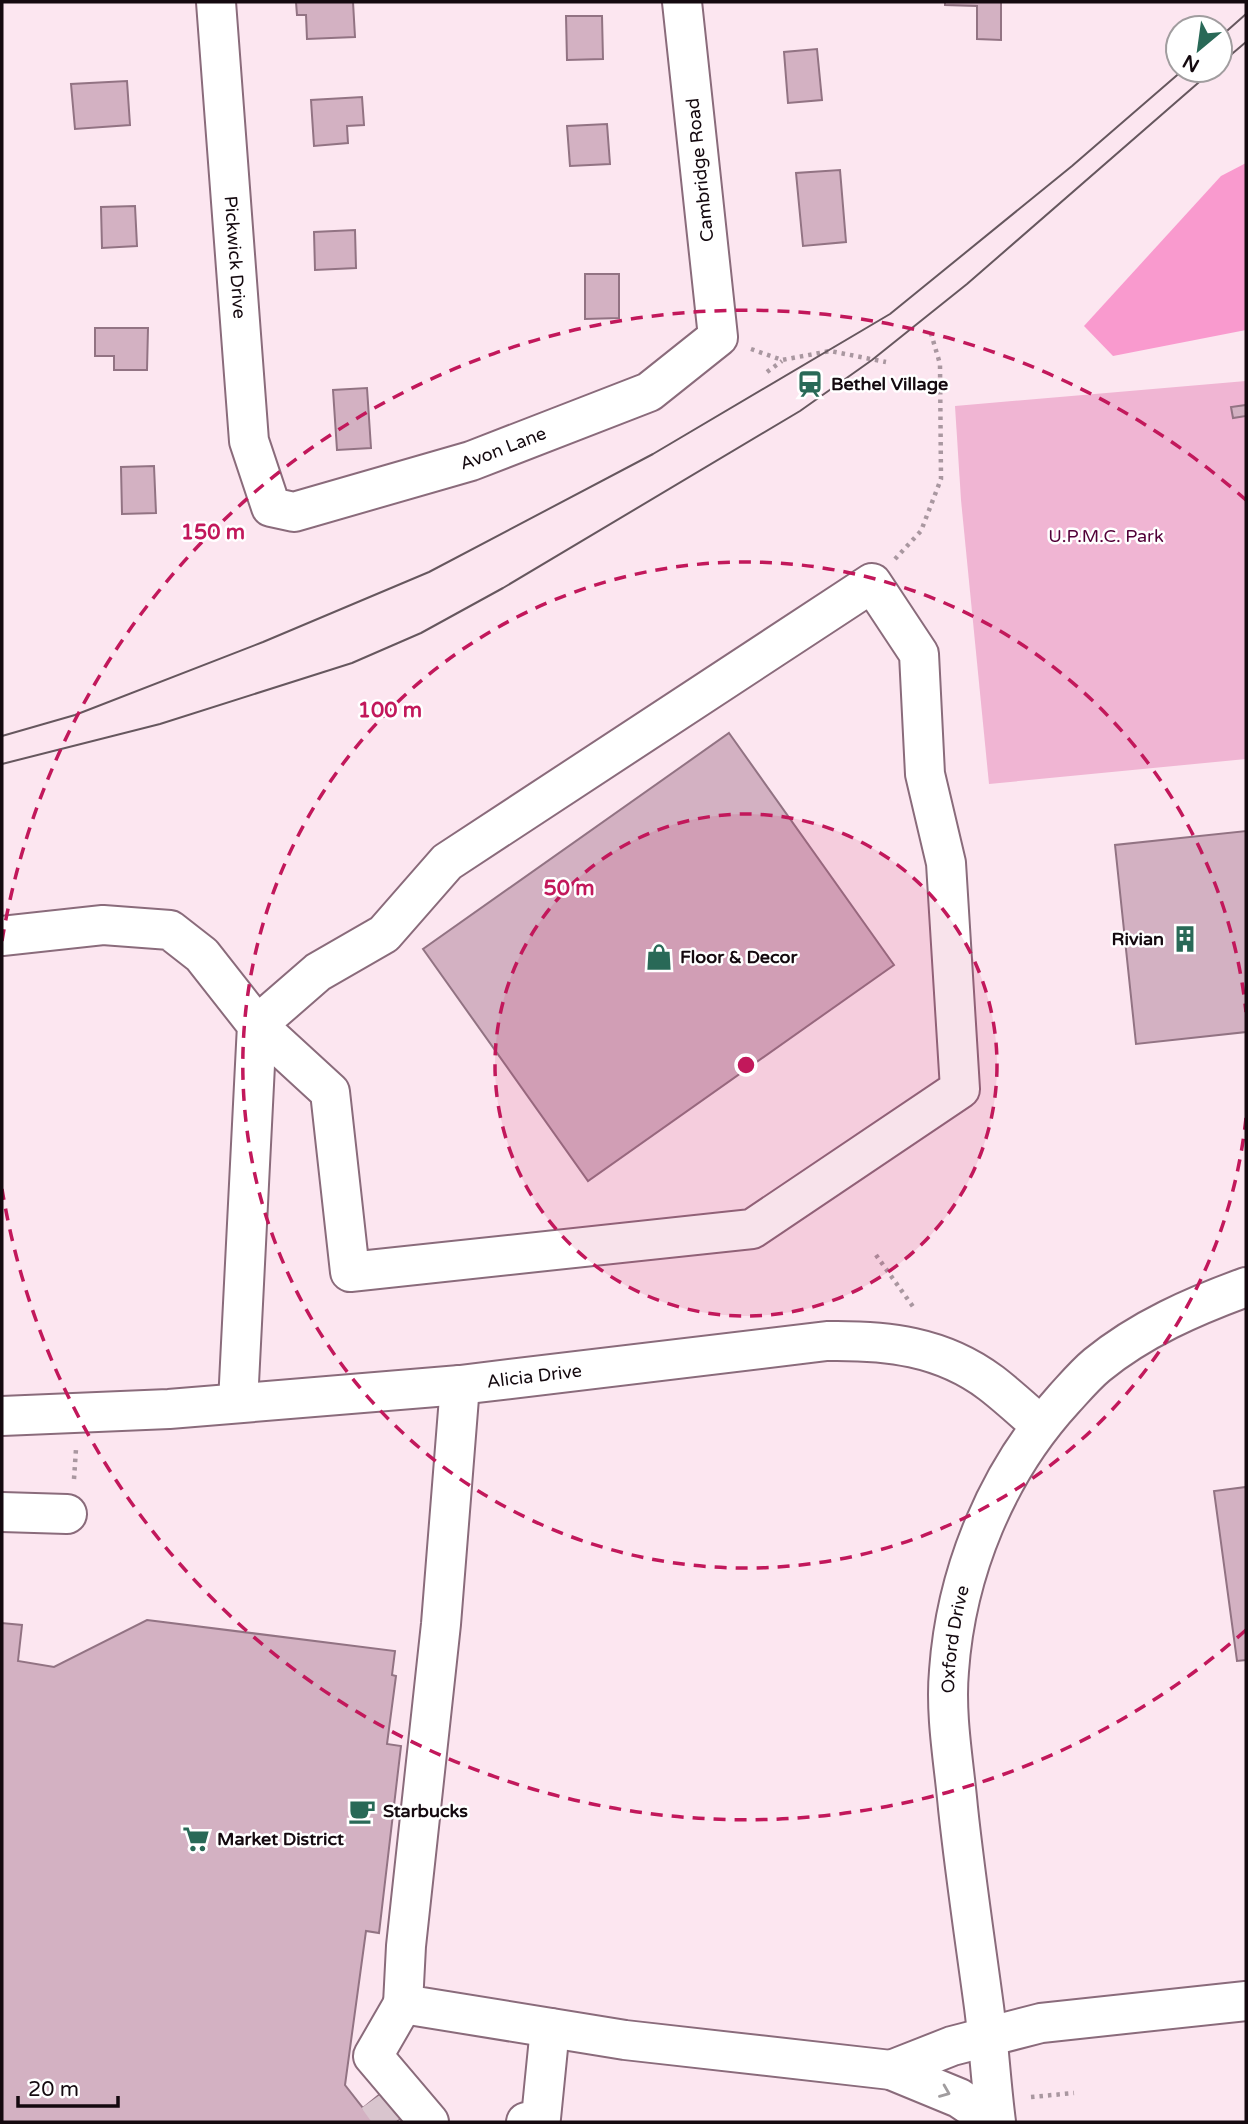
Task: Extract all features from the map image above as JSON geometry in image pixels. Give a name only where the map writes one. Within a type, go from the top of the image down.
[{"type":"street","name":"Pickwick Drive","points":[[216,2],[249,441],[271,507]]},
{"type":"street","name":"Cambridge Road","points":[[682,2],[718,337]]},
{"type":"street","name":"Avon Lane","points":[[271,507],[294,512],[471,461],[649,392],[718,337]]},
{"type":"street","points":[[2,936],[103,925],[170,930],[202,955],[257,1025],[330,1091],[351,1272],[752,1228],[960,1088],[946,863],[925,774],[919,654],[872,583],[447,862],[384,934],[318,972],[257,1025],[238,1403]]},
{"type":"street","name":"Oxford Drive","points":[[995,2122],[963,1861],[950,1726],[948,1673],[956,1618],[972,1556],[1015,1464],[1040,1425],[1098,1364],[1148,1330],[1246,1287]]},
{"type":"street","name":"Alicia Drive","points":[[2,1416],[169,1409],[460,1385],[827,1341],[872,1340],[909,1346],[970,1369],[991,1382],[1040,1425]]},
{"type":"street","points":[[389,2114],[363,2078],[403,2004],[406,1946],[441,1625],[460,1385]]},
{"type":"street","points":[[2,1512],[67,1514]]},
{"type":"street","points":[[891,2070],[952,2046],[1041,2023],[1246,2001]]},
{"type":"street","points":[[403,2004],[625,2040],[891,2070],[959,2098],[995,2122]]},
{"type":"street","points":[[534,2120],[550,2028]]},
{"type":"street","points":[[373,2056],[429,2122]]},
{"type":"path","points":[[872,583],[920,531],[941,480],[940,363],[930,330]]},
{"type":"path","points":[[718,337],[782,360]]},
{"type":"path","points":[[767,372],[782,360],[830,351],[886,362]]},
{"type":"path","points":[[876,1255],[914,1308]]},
{"type":"path","points":[[1031,2097],[1074,2093]]},
{"type":"green space","name":"U.P.M.C. Park","points":[[1246,381],[1246,759],[989,784],[961,500],[955,406]]},
{"type":"shaded area","points":[[1246,163],[1246,330],[1113,356],[1084,326],[1221,176]]},
{"type":"building","points":[[296,2],[353,2],[355,37],[307,39],[306,15],[297,15]]},
{"type":"building","points":[[945,2],[1001,2],[1001,40],[977,39],[977,6],[945,5]]},
{"type":"building","points":[[566,16],[602,16],[603,59],[567,60]]},
{"type":"building","points":[[817,49],[822,100],[788,103],[784,52]]},
{"type":"building","points":[[127,81],[130,125],[75,129],[71,84]]},
{"type":"building","points":[[362,97],[364,125],[347,126],[348,143],[314,146],[311,100]]},
{"type":"building","points":[[607,124],[610,164],[570,166],[567,126]]},
{"type":"building","points":[[840,170],[846,242],[803,246],[796,173]]},
{"type":"building","points":[[135,206],[137,246],[102,248],[101,207]]},
{"type":"building","points":[[355,230],[356,268],[315,270],[314,232]]},
{"type":"building","points":[[585,274],[619,274],[619,318],[585,319]]},
{"type":"building","points":[[95,328],[148,328],[147,370],[114,370],[114,356],[95,356]]},
{"type":"building","points":[[367,388],[371,448],[337,450],[333,390]]},
{"type":"building","points":[[1246,405],[1246,416],[1233,418],[1231,407]]},
{"type":"building","points":[[154,466],[156,513],[122,514],[121,467]]},
{"type":"building","name":"Floor & Decor","points":[[729,733],[894,965],[588,1181],[423,949]]},
{"type":"building","name":"Rivian","points":[[1246,831],[1246,1032],[1136,1044],[1115,845]]},
{"type":"building","points":[[1246,1487],[1246,1660],[1237,1661],[1214,1491]]},
{"type":"building","name":"Market District","points":[[147,1620],[395,1651],[392,1675],[396,1676],[387,1744],[401,1746],[379,1933],[366,1931],[345,2085],[363,2108],[390,2086],[410,2111],[395,2122],[2,2122],[2,1623],[22,1625],[18,1661],[54,1667]]},
{"type":"tunnel","points":[[377,2097],[395,2122]]},
{"type":"tram line","points":[[1234,25],[1246,14]]},
{"type":"tram line","points":[[1234,52],[1246,42]]},
{"type":"tram line","points":[[2,736],[75,715],[263,642],[429,572],[653,454],[890,314],[1072,166],[1167,84]]},
{"type":"tram line","points":[[2,764],[160,724],[352,663],[421,633],[503,588],[800,411],[872,360],[967,284],[1197,84]]},
{"type":"place","name":"Bethel Village","points":[[810,384]]},
{"type":"place","name":"Rivian","points":[[1185,939]]},
{"type":"place","name":"Floor & Decor","points":[[659,957]]},
{"type":"place","name":"Starbucks","points":[[362,1811]]},
{"type":"place","name":"Market District","points":[[196,1839]]}]
